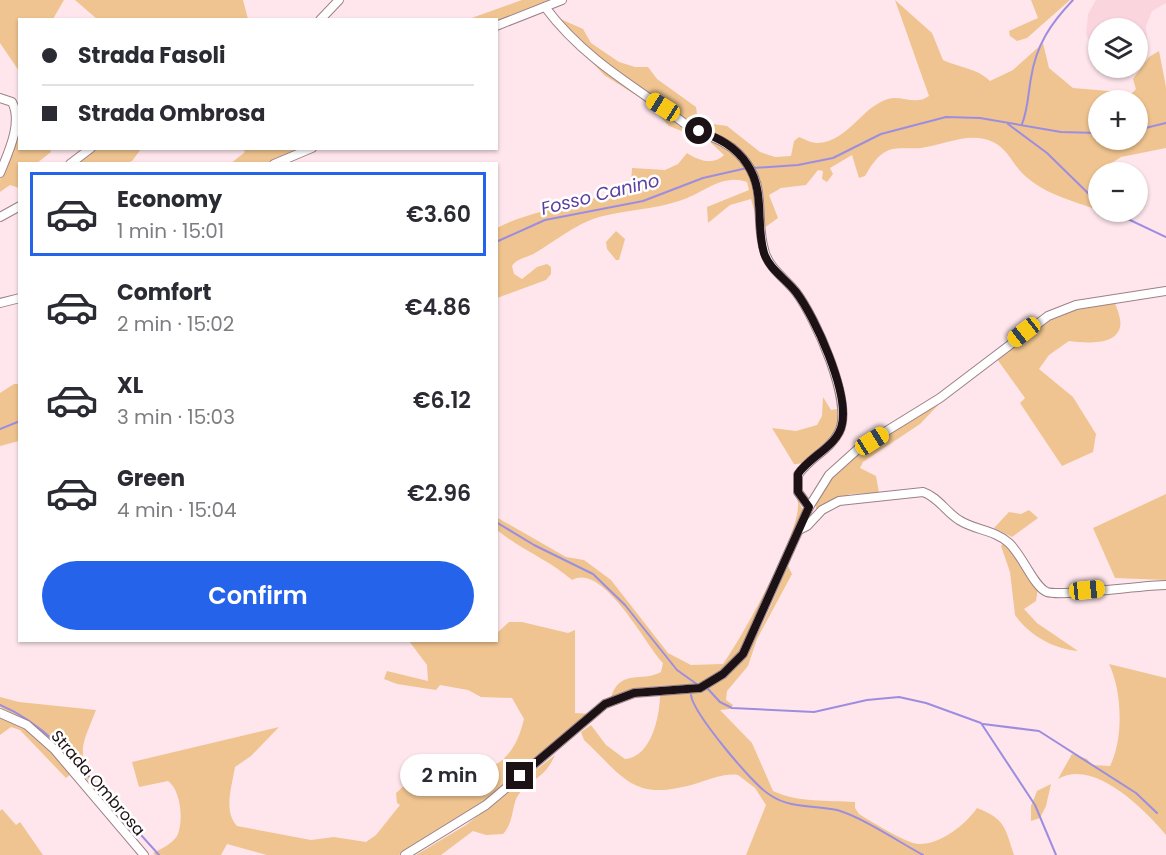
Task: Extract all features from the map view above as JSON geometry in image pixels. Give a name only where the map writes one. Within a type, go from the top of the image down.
[{"type":"street","points":[[322,18],[339,0]]},
{"type":"street","points":[[498,25],[562,0]]},
{"type":"street","points":[[545,7],[588,55],[689,126],[728,144],[741,155],[753,173],[759,187],[764,252],[771,266],[795,291],[810,315],[827,354],[842,404],[843,423],[836,437],[798,474],[798,492],[809,507]]},
{"type":"street","points":[[0,98],[12,102],[16,112],[13,138],[0,173]]},
{"type":"street","points":[[73,162],[88,150]]},
{"type":"street","points":[[279,162],[307,150]]},
{"type":"street","points":[[0,218],[18,207]]},
{"type":"street","points":[[405,855],[486,805],[605,704],[634,693],[700,688],[723,674],[743,654],[809,507],[829,476],[851,455],[940,398],[1048,316],[1077,304],[1166,291]]},
{"type":"street","points":[[0,303],[18,298]]},
{"type":"street","points":[[801,529],[807,526],[822,510],[840,501],[923,492],[933,496],[960,521],[1006,540],[1020,554],[1038,586],[1046,592],[1067,594],[1166,585]]},
{"type":"street","name":"Strada Ombrosa","points":[[0,713],[27,725],[54,749],[144,855]]},
{"type":"shaded area","points":[[0,0],[64,0],[54,18],[18,18],[18,70],[0,43]]},
{"type":"shaded area","points":[[75,0],[243,0],[248,18],[96,18]]},
{"type":"shaded area","points":[[522,0],[553,0],[498,22],[498,18],[472,18]]},
{"type":"shaded area","points":[[895,0],[932,33],[943,60],[974,71],[990,81],[1013,70],[1043,43],[1049,68],[1073,88],[1097,90],[1088,90],[1088,150],[1148,150],[1148,90],[1135,90],[1133,79],[1148,78],[1148,58],[1159,51],[1166,87],[1166,148],[1121,157],[1113,162],[1088,162],[1088,206],[1041,188],[1024,175],[998,145],[975,138],[921,148],[889,150],[878,158],[865,176],[859,178],[852,155],[830,168],[833,174],[827,182],[822,179],[823,171],[818,170],[806,185],[781,188],[769,195],[778,218],[760,231],[751,199],[730,205],[708,223],[707,207],[749,190],[747,182],[729,180],[720,182],[679,201],[603,216],[585,222],[512,266],[514,274],[522,279],[537,267],[547,264],[551,267],[551,274],[546,280],[498,298],[498,228],[530,215],[598,197],[631,185],[632,168],[665,170],[678,164],[687,153],[700,160],[710,161],[724,155],[710,142],[669,126],[647,102],[604,75],[593,63],[598,60],[556,17],[583,29],[591,43],[619,62],[635,67],[648,67],[657,79],[696,107],[698,122],[727,126],[760,152],[775,157],[791,156],[794,141],[799,137],[817,143],[837,137],[878,103],[888,99],[919,100],[929,96]]},
{"type":"shaded area","points":[[1031,0],[1070,0],[1027,38],[1017,41],[1010,36],[1009,31],[1038,18]]},
{"type":"shaded area","points":[[1096,0],[1166,0],[1166,3],[1152,11],[1148,21],[1148,18],[1088,18],[1088,38],[1086,35],[1088,14]]},
{"type":"shaded area","points":[[18,131],[18,150],[50,150],[51,152],[38,162],[18,162],[18,188],[10,185],[0,192],[3,158],[13,136]]},
{"type":"shaded area","points":[[93,150],[140,150],[129,162],[75,162]]},
{"type":"shaded area","points":[[244,150],[298,150],[268,162],[232,162],[245,152]]},
{"type":"shaded area","points":[[616,231],[625,239],[619,260],[616,260],[607,249],[606,242]]},
{"type":"shaded area","points":[[1114,299],[1120,320],[1117,333],[1099,342],[1069,341],[1049,355],[1039,369],[1073,397],[1096,434],[1093,452],[1062,466],[1020,403],[1025,398],[997,359],[1056,313]]},
{"type":"shaded area","points":[[18,384],[18,441],[0,446],[0,393]]},
{"type":"shaded area","points":[[823,397],[831,410],[837,409],[836,434],[816,455],[804,462],[794,464],[772,428],[796,431],[817,425],[822,416]]},
{"type":"shaded area","points":[[944,399],[920,424],[863,462],[860,468],[876,476],[879,493],[850,494],[816,510],[820,495],[831,478],[848,462],[890,432]]},
{"type":"shaded area","points":[[795,493],[803,511],[741,650],[731,662],[722,671],[704,681],[652,687],[611,697],[620,682],[661,672],[663,663],[610,593],[597,583],[584,578],[572,580],[498,531],[498,518],[566,557],[584,560],[611,580],[668,653],[691,665],[723,664],[743,633],[779,562],[796,520],[798,501]]},
{"type":"shaded area","points":[[1166,494],[1166,580],[1115,578],[1093,528]]},
{"type":"shaded area","points":[[1029,510],[1038,518],[1012,537],[994,528],[1009,512],[1021,514]]},
{"type":"shaded area","points":[[1005,541],[1038,588],[1036,601],[1024,609],[1037,623],[1078,651],[1043,640],[1027,629],[1015,615],[1010,572],[1001,546]]},
{"type":"shaded area","points":[[788,566],[792,574],[757,639],[748,666],[727,691],[726,700],[733,705],[730,709],[720,710],[752,743],[773,791],[793,798],[855,802],[855,808],[859,814],[897,836],[918,844],[943,838],[966,821],[977,808],[993,816],[1003,825],[1014,855],[746,855],[766,805],[755,788],[738,775],[713,778],[676,788],[645,789],[622,777],[584,740],[581,732],[591,725],[606,745],[625,759],[642,751],[653,734],[660,694],[702,689],[718,682],[733,670],[745,655],[756,638]]},
{"type":"shaded area","points":[[509,622],[522,622],[568,633],[575,630],[575,713],[592,714],[485,804],[399,855],[267,855],[227,844],[221,855],[155,855],[153,853],[169,844],[177,836],[181,815],[180,807],[176,791],[168,781],[139,787],[132,762],[279,727],[251,756],[235,767],[229,806],[237,826],[311,840],[334,837],[366,842],[376,835],[400,805],[397,803],[396,793],[415,776],[445,765],[450,765],[457,774],[493,766],[509,753],[515,744],[524,719],[512,698],[481,697],[468,690],[440,685],[436,690],[397,684],[384,679],[387,671],[428,681],[427,665],[410,642],[498,642],[498,632]]},
{"type":"shaded area","points":[[1109,664],[1166,678],[1166,835],[1132,801],[1102,781],[1087,775],[1072,774],[1058,779],[1072,754],[1087,759],[1092,765],[1110,766],[1115,755],[1120,715],[1117,687]]},
{"type":"shaded area","points":[[0,697],[19,702],[96,710],[83,747],[84,762],[92,784],[27,722],[0,707]]},
{"type":"shaded area","points":[[0,715],[25,725],[72,773],[66,778],[20,730],[11,727],[0,735]]},
{"type":"shaded area","points":[[555,755],[547,769],[519,794],[507,829],[503,834],[486,835],[473,831],[441,855],[416,855],[466,825]]},
{"type":"shaded area","points":[[1051,784],[1046,806],[1040,818],[1031,821],[1031,806],[1037,791]]},
{"type":"shaded area","points":[[2,809],[16,825],[20,822],[43,855],[0,855],[0,811]]},
{"type":"waterway","points":[[1022,124],[1033,66],[1041,45],[1051,26],[1073,0]]},
{"type":"waterway","name":"Fosso Canino","points":[[753,168],[798,165],[833,158],[881,134],[946,117],[980,118],[1061,132],[1088,133]]},
{"type":"waterway","name":"Fosso Canino","points":[[1148,127],[1166,123]]},
{"type":"waterway","points":[[1008,124],[1047,153],[1088,193]]},
{"type":"waterway","name":"Fosso Canino","points":[[498,241],[545,220],[643,201],[703,178],[747,168]]},
{"type":"waterway","points":[[1134,222],[1166,237]]},
{"type":"waterway","name":"Fosso Canino","points":[[0,429],[18,422]]},
{"type":"waterway","points":[[498,523],[534,545],[593,574],[625,605],[677,670],[698,685]]},
{"type":"waterway","points":[[708,689],[720,702],[732,708],[814,712],[867,700],[899,697],[926,703],[981,723],[1035,805],[1056,855]]},
{"type":"waterway","points":[[691,695],[694,704],[712,732],[751,778],[770,795],[794,805],[828,808],[847,813],[923,855]]},
{"type":"waterway","points":[[0,705],[34,724],[49,736],[78,764],[117,808]]},
{"type":"waterway","points":[[983,724],[1039,731],[1136,793],[1157,813]]},
{"type":"waterway","points":[[123,815],[159,855]]},
{"type":"route","points":[[520,776],[605,704],[634,693],[700,688],[723,674],[743,654],[809,507],[798,492],[798,474],[836,437],[843,423],[839,390],[810,315],[795,291],[771,266],[764,252],[757,181],[741,155],[721,140],[699,131]]}]
